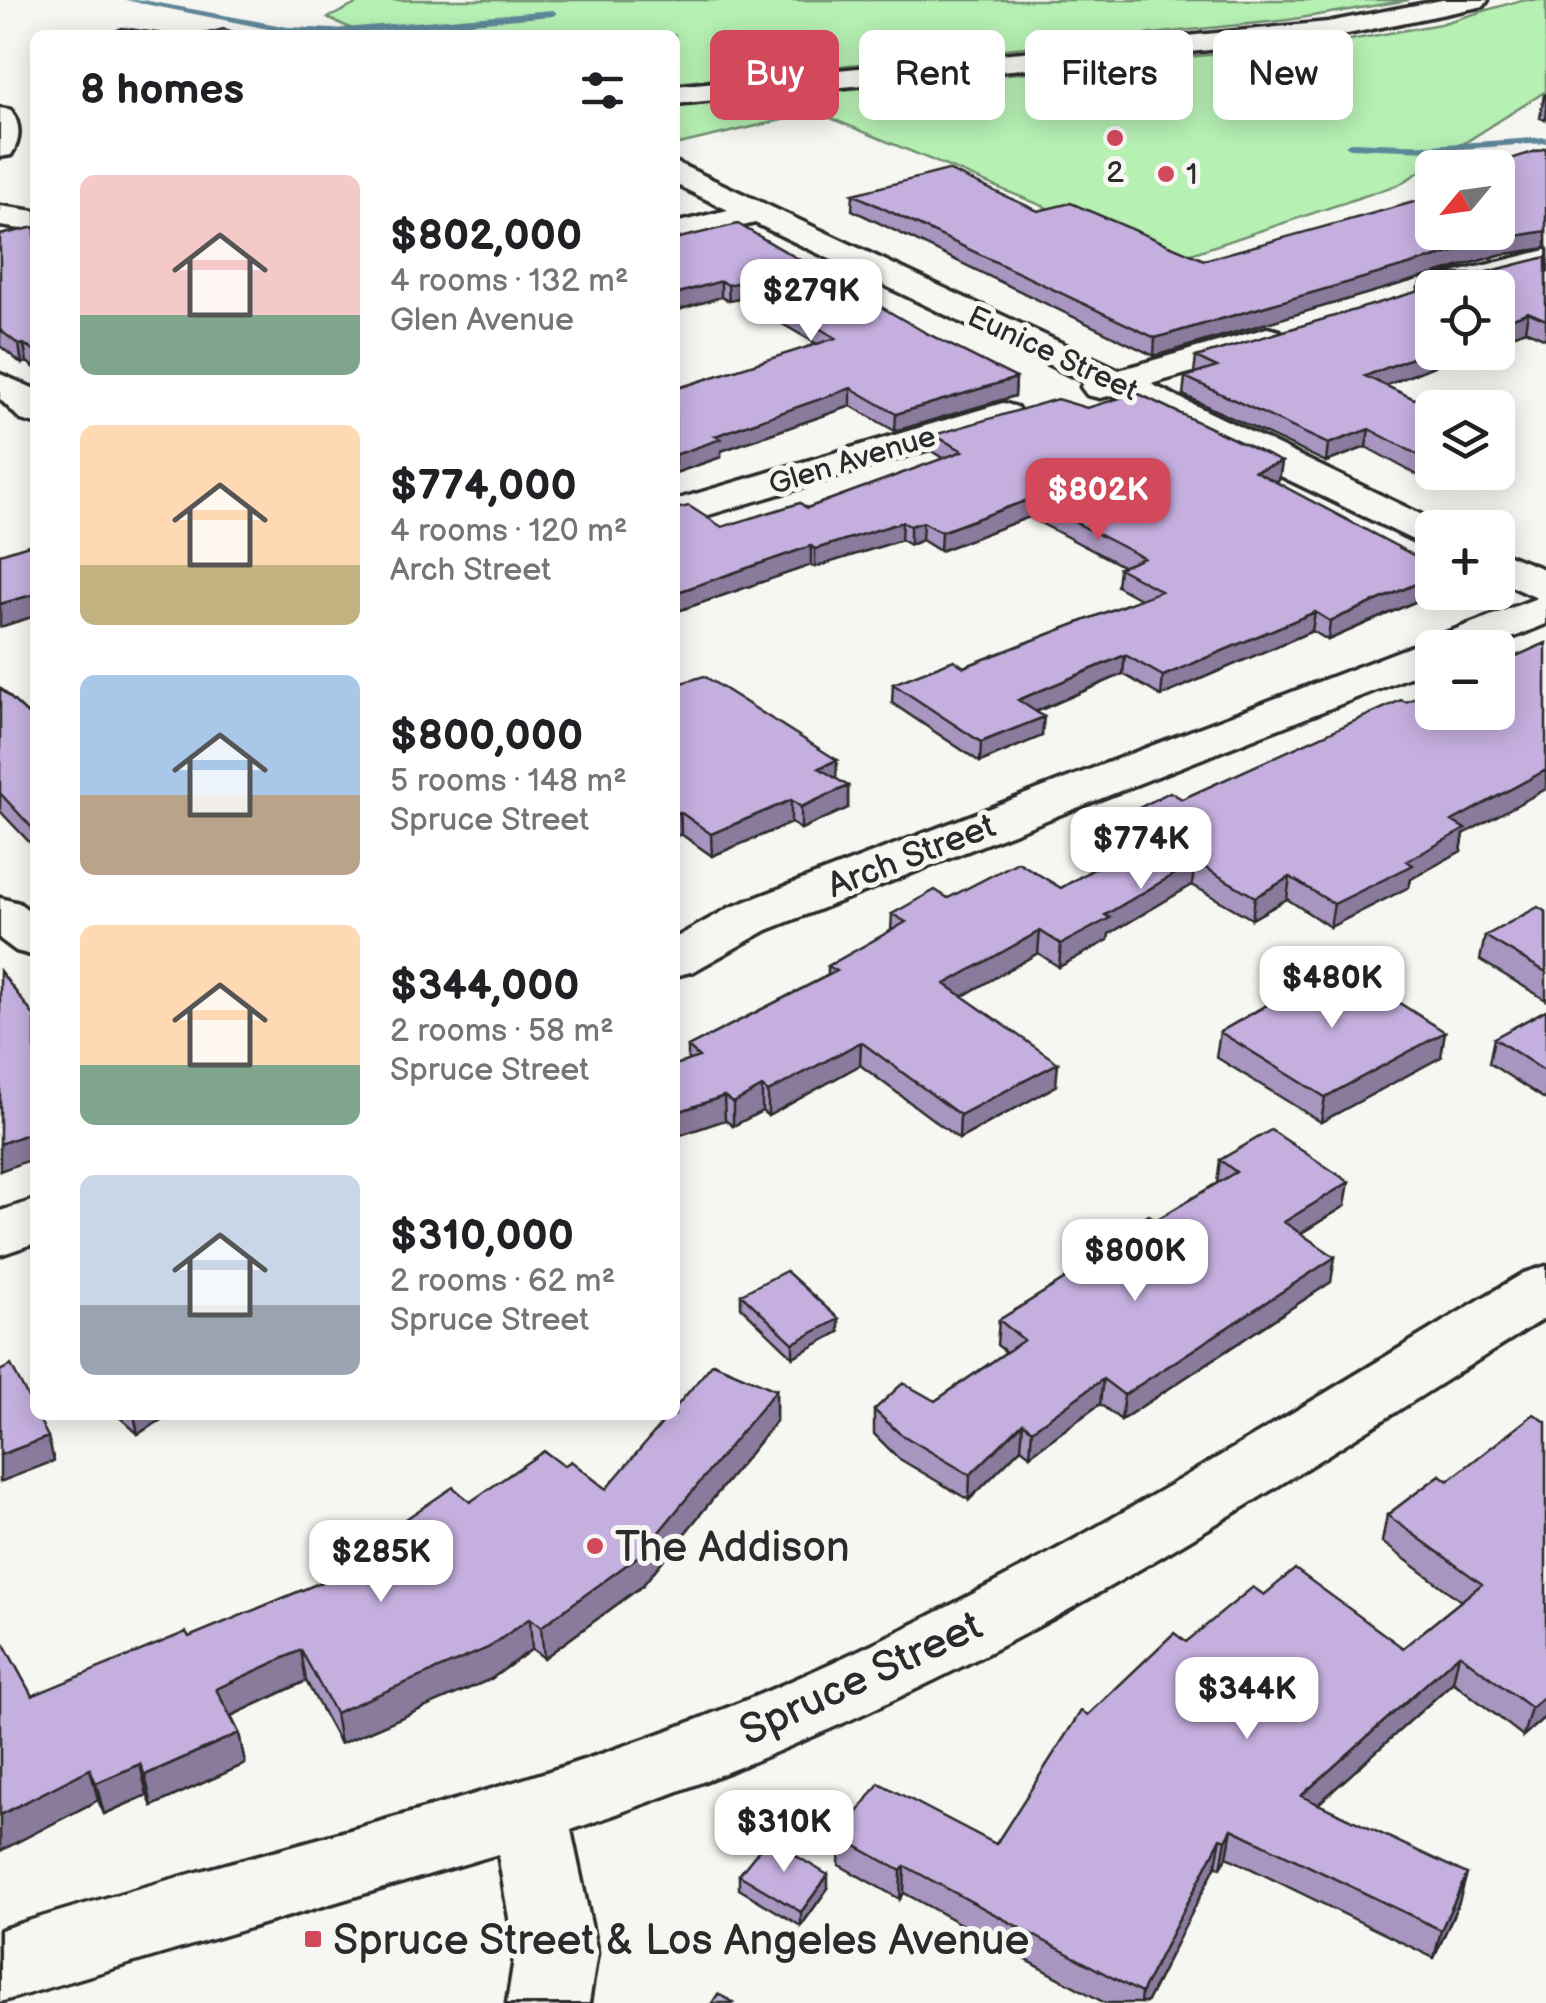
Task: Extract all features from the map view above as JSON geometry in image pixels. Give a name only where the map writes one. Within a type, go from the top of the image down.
[{"type":"street","points":[[680,95],[1328,30],[1433,12],[1474,0]]},
{"type":"street","points":[[0,117],[4,126],[0,148]]},
{"type":"street","name":"Eunice Street","points":[[680,174],[1415,525]]},
{"type":"street","points":[[680,232],[758,212]]},
{"type":"street","points":[[0,216],[30,220]]},
{"type":"street","points":[[1396,300],[1415,294]]},
{"type":"street","name":"Glen Avenue","points":[[680,512],[1304,328]]},
{"type":"street","points":[[1515,572],[1546,586]]},
{"type":"street","points":[[1492,630],[1546,609]]},
{"type":"street","name":"Arch Street","points":[[684,941],[1415,659]]},
{"type":"street","points":[[0,914],[30,936]]},
{"type":"street","points":[[0,1234],[30,1222]]},
{"type":"street","name":"Spruce Street","points":[[0,1966],[75,1940],[528,1811],[789,1714],[927,1652],[1094,1561],[1546,1288]]},
{"type":"street","points":[[528,1811],[556,1953],[548,2003]]},
{"type":"green space","points":[[364,0],[1409,0],[1288,20],[1191,30],[1025,30],[1025,47],[1005,49],[1005,30],[859,30],[859,64],[839,66],[839,30],[710,30],[710,79],[680,82],[680,30],[354,30],[328,18]]},
{"type":"green space","points":[[1521,0],[1546,0],[1546,91],[1453,150],[1415,150],[1415,174],[1400,184],[1173,260],[835,120],[839,120],[839,90],[859,88],[859,120],[1005,120],[1005,74],[1025,72],[1025,120],[1193,120],[1193,56],[1213,54],[1213,120],[1353,120],[1353,39],[1440,24]]},
{"type":"green space","points":[[710,103],[710,120],[782,120],[680,144],[680,106]]},
{"type":"building","points":[[1546,148],[1546,231],[1515,236],[1515,158]]},
{"type":"building","points":[[948,170],[1038,211],[1071,203],[1204,260],[1415,202],[1415,250],[1460,250],[1155,338],[853,194]]},
{"type":"building","points":[[738,224],[926,333],[1016,378],[896,414],[851,388],[715,436],[721,439],[680,453],[680,387],[836,338],[739,282],[728,285],[721,281],[680,293],[680,238]]},
{"type":"building","points":[[30,228],[30,348],[0,330],[0,235]]},
{"type":"building","points":[[1546,257],[1546,320],[1528,312],[1515,317],[1515,270],[1496,270]]},
{"type":"building","points":[[1415,292],[1415,357],[1365,376],[1415,399],[1415,453],[1369,429],[1328,444],[1185,377],[1217,367],[1196,357]]},
{"type":"building","points":[[1137,393],[1282,462],[1255,471],[1415,556],[1415,584],[1330,621],[1315,612],[1163,676],[1125,655],[1018,700],[1044,717],[981,742],[893,684],[954,660],[964,667],[1161,591],[1119,568],[1144,558],[1030,499],[941,532],[923,522],[910,526],[902,522],[815,549],[811,546],[680,591],[680,508],[689,506],[722,527],[800,503],[807,508],[963,451],[934,435],[1057,399],[1087,408]]},
{"type":"building","points":[[30,545],[30,595],[0,604],[0,554]]},
{"type":"building","points":[[1546,643],[1546,770],[1452,821],[1465,829],[1407,861],[1413,865],[1334,904],[1290,877],[1255,897],[1195,862],[1105,915],[1110,918],[1061,944],[1040,931],[945,984],[1058,1063],[960,1115],[861,1042],[768,1092],[762,1087],[733,1103],[724,1096],[680,1111],[680,1063],[699,1057],[688,1047],[837,971],[828,966],[906,922],[892,914],[935,890],[948,898],[1018,862],[1061,888],[1149,837],[1118,819],[1170,792],[1182,799],[1401,700],[1415,698],[1415,730],[1515,730],[1515,657]]},
{"type":"building","points":[[704,676],[837,760],[819,768],[848,786],[801,807],[791,800],[711,834],[680,812],[680,683]]},
{"type":"building","points":[[0,688],[30,716],[30,826],[0,793]]},
{"type":"building","points":[[1538,907],[1546,912],[1546,972],[1485,936]]},
{"type":"building","points":[[1338,964],[1445,1032],[1325,1097],[1220,1032],[1288,993],[1284,990]]},
{"type":"building","points":[[0,971],[30,1010],[30,1133],[0,1144]]},
{"type":"building","points":[[1546,1010],[1546,1072],[1494,1038]]},
{"type":"building","points":[[1271,1130],[1349,1182],[1284,1222],[1335,1257],[1124,1395],[1103,1379],[1032,1430],[1023,1423],[970,1475],[899,1433],[874,1410],[903,1383],[935,1401],[1024,1340],[999,1320],[1104,1255],[1094,1247],[1149,1215],[1156,1220],[1236,1172],[1220,1160]]},
{"type":"building","points":[[786,1271],[839,1319],[793,1343],[741,1294]]},
{"type":"building","points":[[713,1363],[776,1390],[640,1555],[541,1627],[530,1618],[488,1648],[335,1713],[301,1650],[216,1689],[239,1733],[145,1775],[140,1764],[96,1783],[90,1769],[0,1815],[0,1637],[32,1696],[186,1632],[189,1637],[414,1544],[394,1527],[453,1487],[470,1502],[544,1451],[564,1466],[571,1461],[606,1489],[665,1420],[680,1420],[680,1402]]},
{"type":"building","points":[[11,1365],[30,1401],[30,1420],[40,1420],[48,1437],[0,1455],[0,1371]]},
{"type":"building","points":[[1534,1414],[1546,1422],[1546,1695],[1531,1708],[1459,1654],[1301,1796],[1467,1874],[1441,1930],[1232,1829],[1226,1840],[1221,1838],[1141,1993],[905,1866],[901,1871],[840,1837],[879,1783],[996,1844],[1081,1711],[1088,1715],[1174,1633],[1186,1642],[1253,1587],[1264,1595],[1295,1569],[1403,1648],[1482,1584],[1387,1515],[1440,1475],[1448,1481]]},
{"type":"building","points":[[768,1839],[828,1875],[801,1912],[739,1875]]},
{"type":"building","points":[[718,1994],[735,2003],[712,2003]]},
{"type":"waterway","points":[[129,0],[288,30]]},
{"type":"waterway","points":[[356,30],[553,13]]},
{"type":"waterway","points":[[1350,145],[1431,148],[1546,140]]},
{"type":"place","name":"2","points":[[1115,138]]},
{"type":"place","name":"1","points":[[1166,174]]},
{"type":"place","name":"The Addison","points":[[595,1546]]},
{"type":"place","name":"Spruce Street & Los Angeles Avenue","points":[[313,1939]]}]
